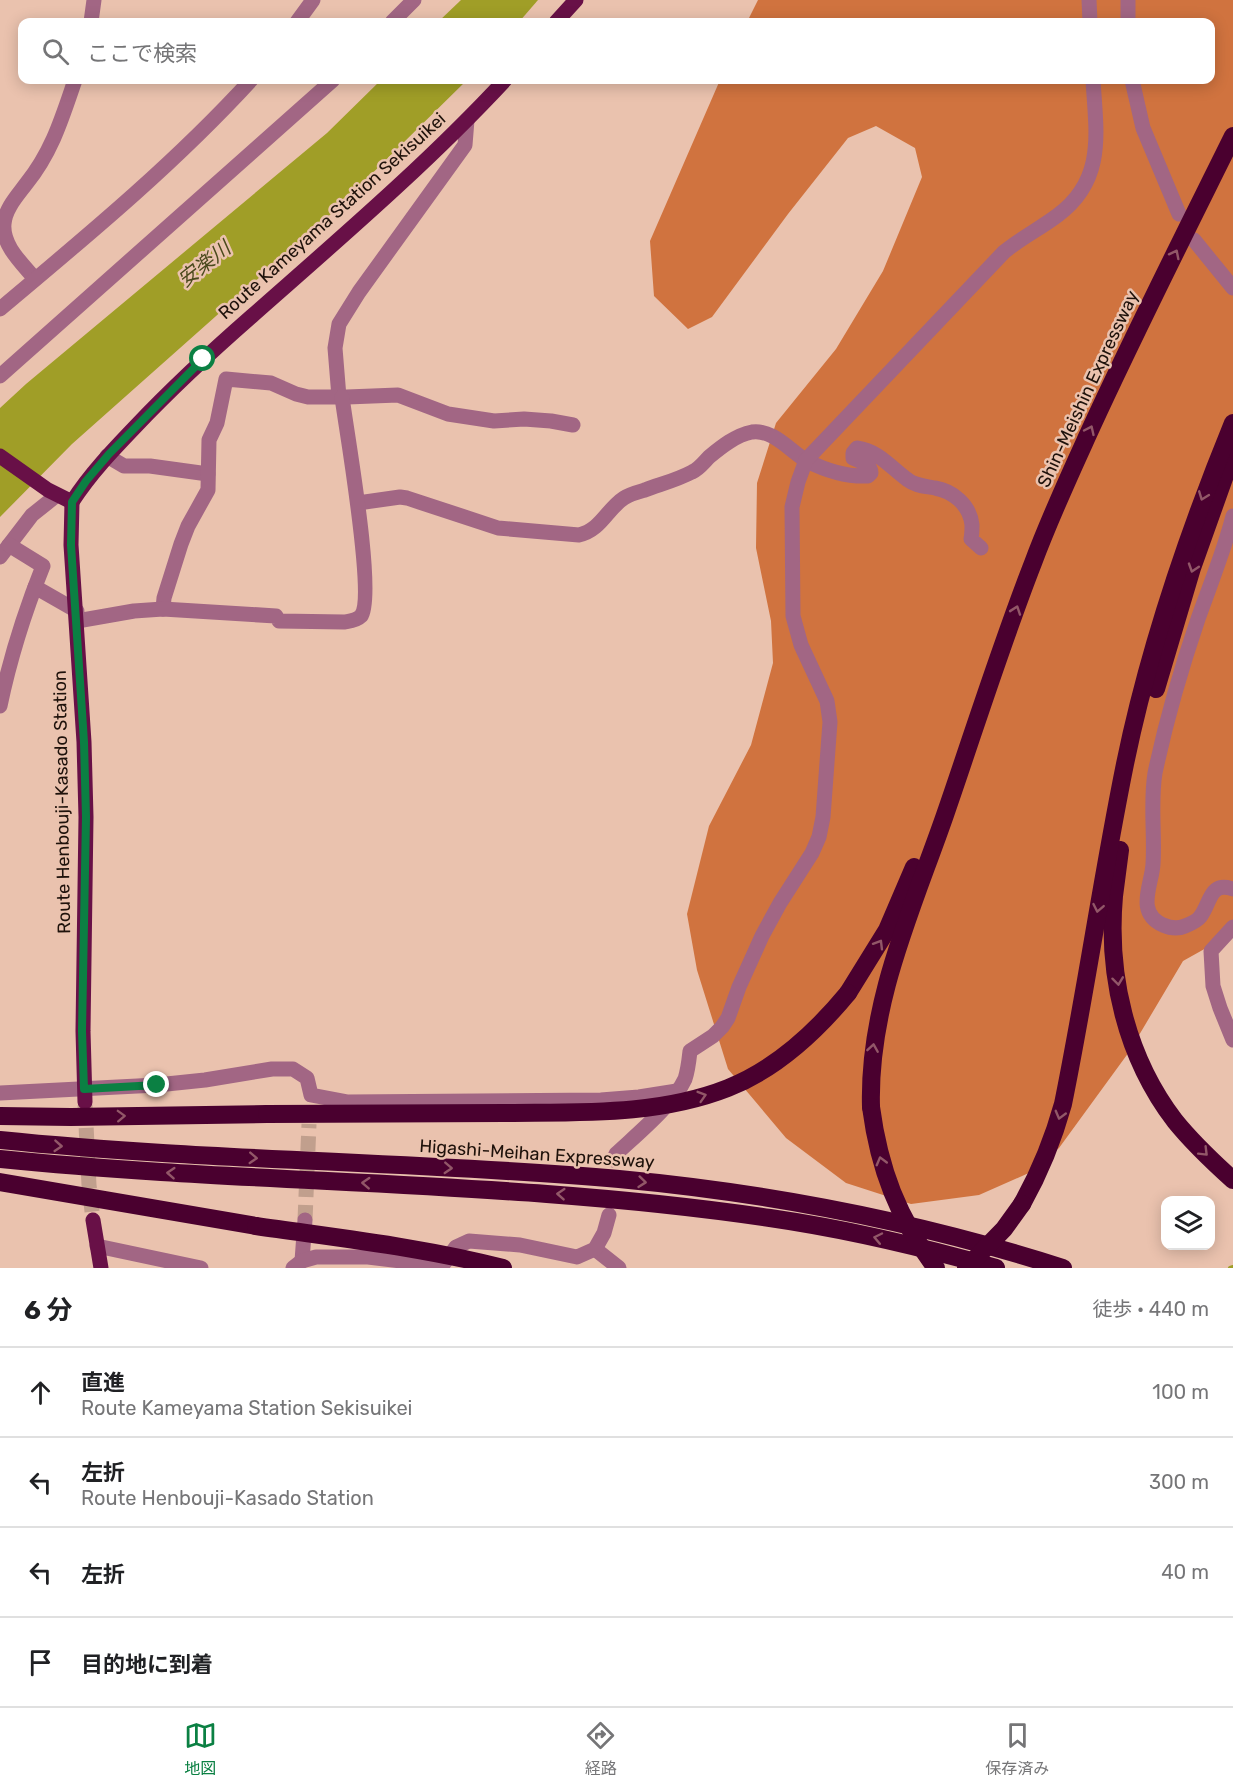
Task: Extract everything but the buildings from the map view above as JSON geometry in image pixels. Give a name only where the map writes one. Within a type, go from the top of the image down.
[{"type":"highway","name":"Shin-Meishin Expressway","points":[[997,666],[1033,562],[1074,466],[1133,337],[1233,136]]},
{"type":"highway","points":[[966,1268],[1004,1229],[1023,1204],[1056,1132],[1073,1058],[1125,763],[1174,580],[1201,500],[1233,423]]},
{"type":"highway","points":[[1233,453],[1189,578],[1161,672],[1134,778],[1121,843],[1114,897],[1115,958],[1123,1017],[1139,1060],[1156,1092],[1176,1121],[1197,1146],[1233,1180]]},
{"type":"highway","points":[[0,1116],[606,1112],[670,1105],[728,1088],[781,1059],[814,1030],[848,993],[887,930],[997,666]]},
{"type":"highway","points":[[936,1268],[914,1237],[896,1204],[879,1154],[871,1107],[872,1053],[887,982],[905,924],[997,666]]},
{"type":"highway","name":"Higashi-Meihan Expressway","points":[[0,1140],[239,1158],[523,1172],[694,1188],[784,1201],[902,1223],[1063,1268]]},
{"type":"highway","points":[[0,1159],[132,1170],[620,1199],[772,1218],[895,1242],[996,1268]]},
{"type":"highway","points":[[0,1182],[423,1252],[503,1268]]},
{"type":"main road","points":[[560,18],[576,0]]},
{"type":"main road","name":"Route Kameyama Station Sekisuikei","points":[[72,502],[107,456],[203,359],[341,237],[467,120],[501,84]]},
{"type":"main road","points":[[0,456],[52,493],[72,502]]},
{"type":"main road","name":"Route Henbouji-Kasado Station","points":[[72,502],[71,545],[84,742],[86,817],[82,1031],[84,1096]]},
{"type":"main road","points":[[93,1220],[101,1268]]},
{"type":"street","points":[[92,18],[94,0]]},
{"type":"street","points":[[300,18],[313,0]]},
{"type":"street","points":[[396,18],[414,0]]},
{"type":"street","points":[[1089,0],[1090,18]]},
{"type":"street","points":[[1128,0],[1128,18]]},
{"type":"street","points":[[35,279],[8,244],[4,224],[9,208],[46,157],[74,84]]},
{"type":"street","points":[[0,309],[134,195],[213,121],[247,84]]},
{"type":"street","points":[[0,376],[328,84]]},
{"type":"street","points":[[613,1160],[616,1154],[660,1113],[677,1091],[684,1080],[690,1051],[712,1036],[728,1018],[762,936],[812,853],[819,837],[824,805],[830,722],[827,701],[801,645],[793,615],[792,507],[806,460],[1004,252],[1057,216],[1079,195],[1094,164],[1097,146],[1093,84]]},
{"type":"street","points":[[1133,84],[1143,128],[1179,214]]},
{"type":"street","points":[[35,587],[77,616],[164,609],[276,616],[279,621],[344,622],[362,615],[366,587],[358,503],[340,397],[335,348],[339,324],[359,292],[465,145],[467,120]]},
{"type":"street","points":[[1194,240],[1233,288]]},
{"type":"street","points":[[164,609],[164,598],[181,544],[207,490],[209,440],[217,423],[226,379],[272,383],[308,397],[398,395],[448,414],[494,421],[524,419],[573,425]]},
{"type":"street","points":[[358,503],[407,498],[498,528],[579,535],[600,524],[625,497],[671,482],[695,471],[724,445],[745,434],[764,432],[821,468],[858,477],[868,476],[871,469],[853,458],[853,453],[857,448],[873,453],[916,485],[946,491],[962,501],[972,524],[971,539],[981,548]]},
{"type":"street","points":[[107,456],[124,466],[150,466],[208,474]]},
{"type":"street","points":[[0,705],[43,566],[3,547],[52,493]]},
{"type":"street","points":[[1233,516],[1171,706],[1155,774],[1152,809],[1153,864],[1147,892],[1147,907],[1161,924],[1181,928],[1198,920],[1217,888],[1226,886],[1233,889]]},
{"type":"street","points":[[1233,927],[1211,951],[1214,986],[1233,1040]]},
{"type":"street","points":[[0,1093],[84,1096],[272,1069],[293,1069],[307,1078],[311,1095],[309,1124]]},
{"type":"street","points":[[311,1095],[348,1102],[590,1100],[639,1097],[677,1091]]},
{"type":"street","points":[[297,1264],[316,1257],[368,1257],[442,1266],[456,1247],[469,1241],[520,1245],[577,1257],[595,1249],[604,1233],[609,1215]]},
{"type":"street","points":[[297,1264],[305,1220]]},
{"type":"street","points":[[97,1246],[201,1268]]},
{"type":"street","points":[[595,1249],[619,1268]]},
{"type":"shaded area","points":[[758,0],[1233,0],[1233,933],[1183,961],[1129,1052],[1059,1148],[1031,1172],[979,1195],[911,1204],[846,1183],[786,1138],[728,1069],[697,970],[687,914],[709,826],[751,745],[773,663],[771,621],[756,548],[757,483],[776,423],[836,349],[883,271],[922,177],[915,148],[876,126],[848,138],[712,317],[688,329],[654,296],[650,241],[718,84],[1215,84],[1215,18],[749,18]]},
{"type":"water","points":[[461,0],[538,0],[522,18],[442,18]]},
{"type":"water","name":"安楽川","points":[[377,84],[463,84],[332,213],[72,444],[0,517],[0,408],[327,133]]},
{"type":"tunnel","points":[[85,1105],[93,1220]]},
{"type":"tunnel","points":[[305,1220],[309,1124]]},
{"type":"route","points":[[157,1085],[84,1089],[82,1031],[86,817],[84,742],[71,545],[72,502],[109,454],[203,359]]}]
